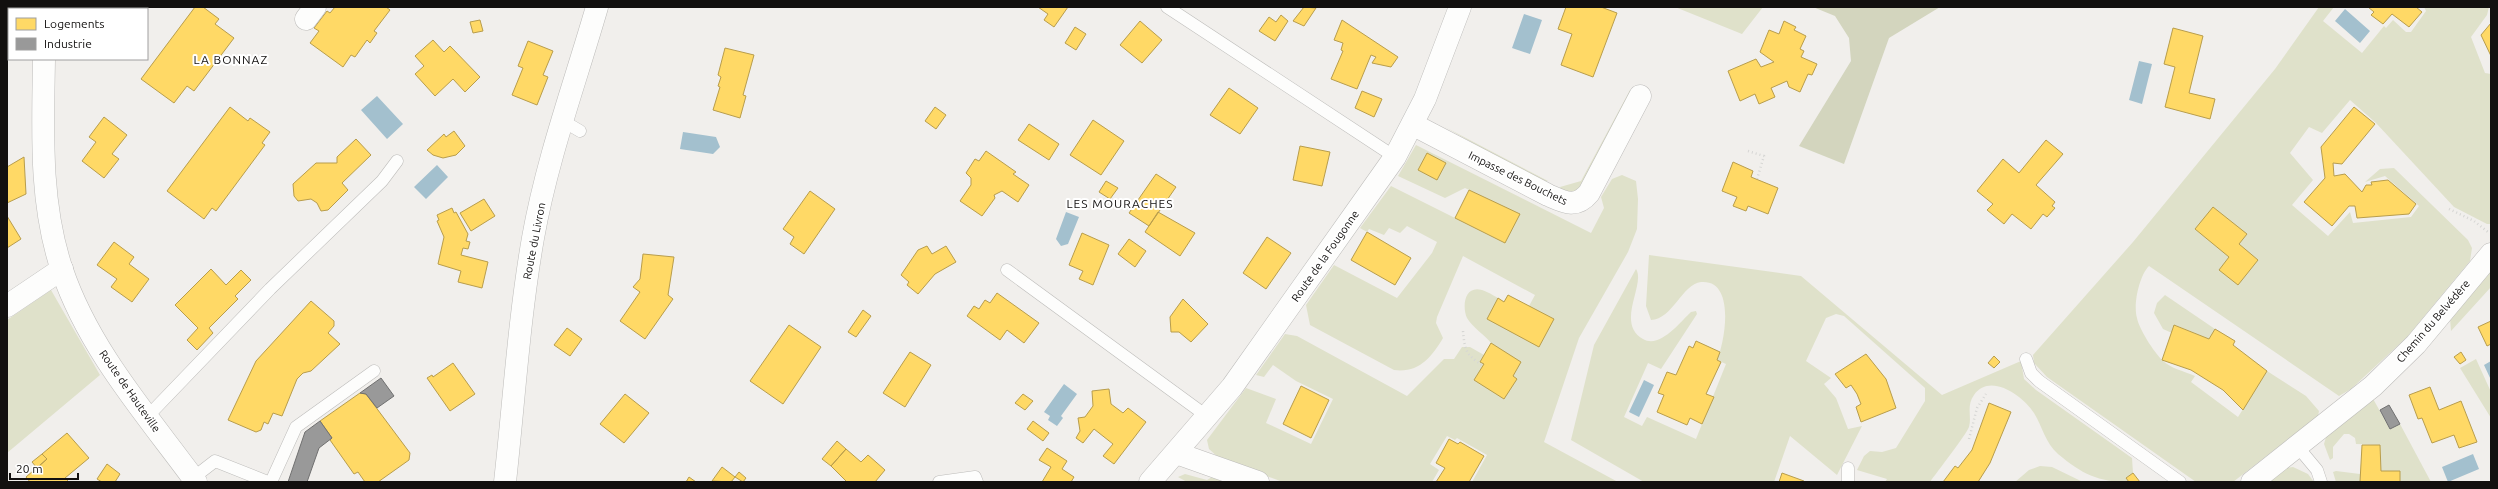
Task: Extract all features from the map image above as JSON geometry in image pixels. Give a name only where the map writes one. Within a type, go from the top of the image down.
[{"type":"street","name":"Route du Livron","points":[[505,482],[526,281],[533,237],[572,126],[598,7]]},
{"type":"street","name":"Route de la Fougonne","points":[[1150,482],[1208,417],[1232,387],[1395,157],[1425,99],[1460,7]]},
{"type":"street","name":"Route de Hauteville","points":[[44,60],[42,150],[49,208],[62,269],[84,319],[108,361],[147,417],[195,480]]},
{"type":"street","name":"Impasse des Bouchets","points":[[1412,124],[1568,204],[1574,204],[1580,202],[1589,193],[1640,96]]},
{"type":"street","name":"Chemin du Belvédère","points":[[2252,482],[2373,386],[2416,344],[2491,254]]},
{"type":"street","points":[[7,306],[62,269]]},
{"type":"street","points":[[1176,453],[1258,482]]},
{"type":"lane","points":[[1167,7],[1395,157]]},
{"type":"lane","points":[[147,417],[270,289],[382,181],[397,161]]},
{"type":"lane","points":[[1007,270],[1208,417]]},
{"type":"lane","points":[[2026,359],[2031,373],[2044,385],[2180,482]]},
{"type":"lane","points":[[195,480],[215,461],[270,482],[296,427],[374,371]]},
{"type":"lane","points":[[2297,446],[2317,470],[2321,482]]},
{"type":"lane","points":[[1848,468],[1848,482]]},
{"type":"lane","points":[[940,482],[975,477],[977,482]]},
{"type":"path","points":[[1748,151],[1764,156],[1757,179]]},
{"type":"path","points":[[2449,209],[2474,220],[2491,235]]},
{"type":"path","points":[[1463,331],[1464,347],[1468,356],[1483,366]]},
{"type":"path","points":[[1969,439],[1977,408],[1986,394]]},
{"type":"green space","points":[[1675,7],[1763,7],[1742,34]]},
{"type":"green space","points":[[1813,7],[1940,7],[1889,38],[1844,164],[1799,146],[1851,61],[1849,38],[1835,16]]},
{"type":"green space","points":[[2319,7],[2334,7],[2323,21],[2362,53],[2384,26],[2386,28],[2393,20],[2406,32],[2411,32],[2426,11],[2424,7],[2489,7],[2487,15],[2471,37],[2485,73],[2491,74],[2491,224],[2487,224],[2454,207],[2376,123],[2350,100],[2322,133],[2309,127],[2290,153],[2313,180],[2292,205],[2328,236],[2350,212],[2353,223],[2411,217],[2419,206],[2385,176],[2365,182],[2380,169],[2394,168],[2468,240],[2472,248],[2470,261],[2407,337],[2351,389],[2339,396],[2149,266],[2140,283],[2136,298],[2136,312],[2138,323],[2147,340],[2162,360],[2173,368],[2195,376],[2191,382],[2238,417],[2267,371],[2306,396],[2319,411],[2318,416],[2233,482],[2196,482],[2047,377],[2034,363],[2033,355],[2133,242],[2275,69]]},
{"type":"green space","points":[[1630,90],[1635,93],[1585,183],[1574,192],[1561,190],[1560,187],[1581,181]]},
{"type":"green space","points":[[1445,127],[1548,181],[1541,182]]},
{"type":"green space","points":[[1416,145],[1591,233],[1604,208],[1601,197],[1612,179],[1622,175],[1636,181],[1638,199],[1637,229],[1628,252],[1579,338],[1544,442],[1618,482],[1472,482],[1487,455],[1457,438],[1455,440],[1447,436],[1430,464],[1439,470],[1432,482],[1283,482],[1220,459],[1209,449],[1207,440],[1246,388],[1276,399],[1266,423],[1311,444],[1333,399],[1296,381],[1273,365],[1264,377],[1256,375],[1285,334],[1297,336],[1407,396],[1444,359],[1454,359],[1462,347],[1470,347],[1484,355],[1491,343],[1472,325],[1465,313],[1466,298],[1471,291],[1476,289],[1482,290],[1504,301],[1508,295],[1529,306],[1535,295],[1463,256],[1437,317],[1436,323],[1443,338],[1429,358],[1411,369],[1394,370],[1310,325],[1306,305],[1334,265],[1397,298],[1432,253],[1437,242],[1407,226],[1400,233],[1389,228],[1384,235],[1369,229],[1367,232],[1360,228],[1391,186],[1505,243],[1519,214],[1465,188],[1445,198],[1398,176]]},
{"type":"green space","points":[[1649,255],[1801,276],[1942,395],[2021,361],[2024,379],[2036,390],[2132,458],[2133,473],[2126,478],[2129,482],[2118,482],[2091,476],[2075,467],[2058,454],[2047,440],[2029,406],[2006,389],[1997,386],[1981,388],[1974,395],[1970,403],[1970,423],[1967,431],[1930,482],[1885,482],[1887,479],[1857,470],[1864,456],[1870,451],[1882,452],[1896,448],[1925,401],[1925,388],[1844,316],[1836,314],[1826,318],[1806,361],[1831,378],[1824,384],[1836,398],[1848,429],[1862,426],[1837,475],[1790,436],[1774,482],[1644,482],[1571,440],[1594,345],[1636,269],[1638,276],[1631,314],[1635,332],[1643,339],[1649,341],[1663,337],[1675,328],[1691,312],[1696,311],[1697,314],[1661,369],[1648,363],[1624,417],[1642,426],[1647,417],[1696,439],[1726,364],[1717,360],[1725,327],[1724,301],[1719,290],[1712,284],[1701,282],[1694,284],[1665,314],[1659,318],[1651,320],[1646,306]]},
{"type":"green space","points":[[2491,267],[2491,287],[2451,331],[2450,318]]},
{"type":"green space","points":[[51,290],[100,375],[7,453],[7,320]]},
{"type":"green space","points":[[2165,295],[2215,329],[2209,339],[2175,325],[2172,333],[2163,329],[2154,313],[2157,303]]},
{"type":"green space","points":[[2476,359],[2491,392],[2491,418],[2460,368]]},
{"type":"green space","points":[[2372,397],[2390,429],[2400,424],[2431,482],[2400,482],[2400,471],[2381,471],[2380,445],[2356,444],[2355,438],[2349,434],[2344,434],[2333,447],[2333,458],[2330,460],[2324,444],[2326,437]]},
{"type":"green space","points":[[2040,466],[2052,467],[2083,482],[2015,482],[2029,470]]},
{"type":"green space","points":[[2293,467],[2308,474],[2314,482],[2261,482],[2286,468]]},
{"type":"green space","points":[[2336,471],[2360,474],[2360,482],[2336,482],[2333,472]]},
{"type":"green space","points":[[1185,474],[1207,480],[1212,477],[1234,482],[1187,482],[1178,477]]},
{"type":"water","points":[[2345,9],[2370,31],[2360,43],[2335,21]]},
{"type":"water","points":[[1524,14],[1542,20],[1530,54],[1512,48]]},
{"type":"water","points":[[2139,61],[2152,64],[2142,104],[2129,100]]},
{"type":"water","points":[[377,96],[403,124],[387,139],[361,110]]},
{"type":"water","points":[[683,132],[716,137],[720,147],[713,154],[680,149]]},
{"type":"water","points":[[437,165],[448,177],[426,199],[414,187]]},
{"type":"water","points":[[1066,212],[1079,217],[1068,244],[1061,246],[1056,239]]},
{"type":"water","points":[[2491,361],[2491,380],[2484,365]]},
{"type":"water","points":[[1644,380],[1654,385],[1639,417],[1629,412]]},
{"type":"water","points":[[1064,384],[1077,394],[1061,416],[1063,418],[1057,426],[1048,420],[1050,416],[1044,412]]},
{"type":"water","points":[[2473,454],[2479,469],[2448,482],[2442,467]]},
{"type":"building: Logements","points":[[107,7],[108,8],[91,8]]},
{"type":"building: Logements","points":[[195,7],[203,7],[219,19],[215,24],[234,38],[194,91],[187,86],[174,103],[141,79]]},
{"type":"building: Logements","points":[[335,7],[386,7],[390,10],[374,31],[377,33],[370,43],[367,40],[355,57],[351,55],[343,67],[310,43],[319,31],[314,28],[327,11],[330,13]]},
{"type":"building: Logements","points":[[1038,7],[1068,7],[1054,27],[1044,20],[1048,14]]},
{"type":"building: Logements","points":[[1304,7],[1316,8],[1304,26],[1293,21]]},
{"type":"building: Logements","points":[[1566,7],[1601,7],[1617,13],[1593,77],[1561,65],[1572,34],[1558,29]]},
{"type":"building: Logements","points":[[2368,7],[2416,7],[2422,12],[2409,27],[2392,14],[2383,24],[2371,15],[2374,12]]},
{"type":"building: Logements","points":[[7,15],[8,32],[7,32]]},
{"type":"building: Logements","points":[[1281,15],[1288,21],[1275,41],[1259,31],[1269,17],[1276,22]]},
{"type":"building: Logements","points":[[480,20],[483,31],[473,33],[470,22]]},
{"type":"building: Logements","points":[[1342,20],[1398,57],[1391,67],[1372,63],[1376,57],[1371,55],[1357,89],[1331,79],[1343,51],[1341,50],[1343,43],[1334,40]]},
{"type":"building: Logements","points":[[1140,21],[1162,40],[1142,63],[1120,45]]},
{"type":"building: Logements","points":[[1784,21],[1796,27],[1794,30],[1806,36],[1800,49],[1804,51],[1801,57],[1817,64],[1812,75],[1808,74],[1800,92],[1789,87],[1787,81],[1771,88],[1775,97],[1759,104],[1755,94],[1740,101],[1728,71],[1756,59],[1761,67],[1774,62],[1760,52],[1769,30],[1779,34]]},
{"type":"building: Logements","points":[[2491,23],[2491,56],[2481,35]]},
{"type":"building: Logements","points":[[1075,27],[1086,34],[1076,50],[1065,43]]},
{"type":"building: Logements","points":[[2173,28],[2203,36],[2189,93],[2215,99],[2210,119],[2165,107],[2175,67],[2164,64]]},
{"type":"building: Logements","points":[[433,40],[444,52],[450,46],[480,77],[465,92],[453,79],[435,96],[415,74],[424,66],[415,56]]},
{"type":"building: Logements","points":[[528,41],[553,51],[543,75],[548,77],[537,105],[512,95],[523,68],[518,66]]},
{"type":"building: Logements","points":[[725,48],[754,55],[743,95],[746,96],[740,118],[713,110],[720,87],[718,86],[721,77],[718,75]]},
{"type":"building: Logements","points":[[1229,88],[1258,108],[1240,134],[1210,115]]},
{"type":"building: Logements","points":[[1362,91],[1382,99],[1374,117],[1355,108]]},
{"type":"building: Logements","points":[[230,107],[248,121],[250,118],[270,132],[262,143],[265,145],[216,211],[212,208],[204,219],[167,191]]},
{"type":"building: Logements","points":[[935,107],[946,115],[936,129],[925,121]]},
{"type":"building: Logements","points":[[2354,107],[2375,124],[2342,164],[2333,163],[2334,176],[2345,174],[2362,192],[2366,185],[2372,185],[2371,182],[2388,180],[2416,204],[2409,214],[2357,218],[2355,206],[2349,206],[2332,226],[2304,202],[2325,178],[2321,147]]},
{"type":"building: Logements","points":[[104,117],[127,135],[112,154],[119,159],[104,178],[82,161],[96,142],[89,137]]},
{"type":"building: Logements","points":[[1093,120],[1124,141],[1101,175],[1070,155]]},
{"type":"building: Logements","points":[[1029,124],[1059,144],[1049,160],[1018,140]]},
{"type":"building: Logements","points":[[454,131],[465,146],[456,155],[443,158],[433,155],[427,150],[444,134],[446,137]]},
{"type":"building: Logements","points":[[356,139],[371,155],[342,183],[348,190],[328,210],[321,211],[317,203],[311,199],[298,201],[294,196],[293,184],[316,163],[337,163],[337,157]]},
{"type":"building: Logements","points":[[2046,140],[2063,154],[2036,185],[2055,202],[2052,206],[2055,208],[2047,217],[2043,214],[2031,229],[2012,214],[2004,224],[1987,210],[1993,204],[1977,191],[2003,159],[2019,173]]},
{"type":"building: Logements","points":[[1300,146],[1330,152],[1322,186],[1293,180]]},
{"type":"building: Logements","points":[[986,151],[1016,172],[1013,174],[1029,185],[1018,202],[1002,191],[994,195],[995,198],[982,216],[960,201],[971,185],[971,178],[966,173],[975,159],[979,161]]},
{"type":"building: Logements","points":[[1427,153],[1446,163],[1437,180],[1418,170]]},
{"type":"building: Logements","points":[[24,157],[26,194],[7,203],[7,167]]},
{"type":"building: Logements","points":[[1733,162],[1753,171],[1751,177],[1778,188],[1768,214],[1748,206],[1746,211],[1733,206],[1737,197],[1722,191]]},
{"type":"building: Logements","points":[[1156,174],[1176,187],[1149,226],[1129,213]]},
{"type":"building: Logements","points":[[1106,181],[1118,188],[1110,199],[1099,192]]},
{"type":"building: Logements","points":[[1469,190],[1520,214],[1505,243],[1455,218]]},
{"type":"building: Logements","points":[[810,191],[835,209],[804,254],[790,244],[794,237],[783,229]]},
{"type":"building: Logements","points":[[484,199],[495,216],[471,231],[460,213]]},
{"type":"building: Logements","points":[[2213,207],[2247,234],[2239,244],[2258,260],[2238,285],[2219,270],[2229,257],[2195,229]]},
{"type":"building: Logements","points":[[452,208],[454,213],[456,212],[468,234],[466,241],[470,242],[468,249],[463,248],[461,255],[488,262],[482,288],[458,282],[461,271],[438,264],[444,237],[437,221],[439,220],[437,215]]},
{"type":"building: Logements","points":[[1158,212],[1195,233],[1180,256],[1145,232]]},
{"type":"building: Logements","points":[[7,216],[21,239],[7,248]]},
{"type":"building: Logements","points":[[1367,232],[1411,258],[1395,285],[1351,260]]},
{"type":"building: Logements","points":[[1082,233],[1109,245],[1093,285],[1079,279],[1083,271],[1069,265]]},
{"type":"building: Logements","points":[[1267,237],[1291,253],[1266,289],[1243,273]]},
{"type":"building: Logements","points":[[1129,239],[1146,251],[1135,267],[1118,254]]},
{"type":"building: Logements","points":[[114,242],[134,257],[129,264],[149,279],[132,302],[111,287],[117,279],[97,265]]},
{"type":"building: Logements","points":[[927,246],[932,254],[946,246],[956,262],[935,274],[918,294],[907,285],[909,282],[901,275],[918,250]]},
{"type":"building: Logements","points":[[643,254],[674,257],[668,295],[673,299],[645,339],[620,321],[640,292],[633,287],[640,279]]},
{"type":"building: Logements","points":[[211,269],[226,285],[241,270],[251,280],[235,296],[238,299],[209,328],[213,333],[197,350],[187,340],[198,328],[175,305]]},
{"type":"building: Logements","points":[[997,293],[1039,323],[1024,343],[1007,330],[1000,340],[967,316],[974,306],[979,309],[985,300],[990,303]]},
{"type":"building: Logements","points":[[1508,295],[1554,319],[1539,347],[1487,319],[1498,298],[1504,302]]},
{"type":"building: Logements","points":[[1183,299],[1208,324],[1191,342],[1179,332],[1171,332],[1170,317]]},
{"type":"building: Logements","points":[[311,301],[334,321],[334,326],[328,333],[340,344],[311,371],[303,373],[297,379],[282,416],[273,413],[268,424],[264,422],[261,430],[256,432],[228,420],[256,361]]},
{"type":"building: Logements","points":[[863,310],[871,316],[856,337],[848,332]]},
{"type":"building: Logements","points":[[2491,321],[2491,344],[2487,346],[2478,327]]},
{"type":"building: Logements","points":[[789,325],[821,347],[783,404],[750,381]]},
{"type":"building: Logements","points":[[2174,325],[2209,339],[2215,329],[2235,341],[2233,345],[2267,371],[2243,410],[2223,390],[2191,370],[2162,360]]},
{"type":"building: Logements","points":[[567,328],[582,339],[570,356],[554,345]]},
{"type":"building: Logements","points":[[1696,341],[1720,352],[1717,360],[1721,362],[1706,394],[1714,397],[1702,424],[1690,418],[1687,425],[1657,412],[1664,395],[1658,393],[1667,372],[1676,375],[1689,346],[1693,348]]},
{"type":"building: Logements","points":[[1491,343],[1521,362],[1513,376],[1517,379],[1504,399],[1474,380],[1484,364],[1480,362]]},
{"type":"building: Logements","points":[[910,352],[931,365],[905,407],[883,393]]},
{"type":"building: Logements","points":[[2461,352],[2466,360],[2460,364],[2454,357]]},
{"type":"building: Logements","points":[[1866,354],[1886,379],[1896,408],[1861,422],[1856,407],[1861,404],[1857,394],[1851,385],[1846,388],[1835,374]]},
{"type":"building: Logements","points":[[1994,356],[2000,362],[1994,368],[1988,363]]},
{"type":"building: Logements","points":[[453,363],[475,394],[450,411],[427,378],[432,375],[433,377]]},
{"type":"building: Logements","points":[[1301,386],[1329,400],[1311,438],[1283,424]]},
{"type":"building: Logements","points":[[2430,387],[2439,410],[2461,401],[2477,442],[2459,448],[2454,435],[2432,443],[2422,418],[2418,419],[2409,395]]},
{"type":"building: Logements","points":[[1109,389],[1111,404],[1123,413],[1128,408],[1146,422],[1114,464],[1103,456],[1113,444],[1094,429],[1083,443],[1076,438],[1080,431],[1078,418],[1085,417],[1093,406],[1092,391]]},
{"type":"building: Logements","points":[[360,393],[366,394],[410,453],[409,460],[378,482],[365,482],[358,472],[354,474],[330,440],[332,438],[320,421]]},
{"type":"building: Logements","points":[[625,394],[649,413],[624,443],[600,424]]},
{"type":"building: Logements","points":[[1023,394],[1033,401],[1025,410],[1015,403]]},
{"type":"building: Logements","points":[[1989,403],[2011,412],[1990,463],[1978,482],[1943,482],[1955,466],[1958,468],[1972,450]]},
{"type":"building: Logements","points":[[1033,421],[1049,433],[1043,441],[1027,429]]},
{"type":"building: Logements","points":[[67,433],[89,458],[65,478],[69,482],[30,482],[26,477],[47,459],[42,454]]},
{"type":"building: Logements","points":[[1449,439],[1458,444],[1460,442],[1484,456],[1469,482],[1436,482],[1445,468],[1436,463]]},
{"type":"building: Logements","points":[[837,441],[846,449],[831,466],[822,459]]},
{"type":"building: Logements","points":[[2362,445],[2380,445],[2381,471],[2400,471],[2400,482],[2360,482]]},
{"type":"building: Logements","points":[[1047,448],[1067,461],[1062,469],[1074,477],[1071,482],[1042,482],[1051,467],[1039,460]]},
{"type":"building: Logements","points":[[846,449],[861,462],[868,455],[885,470],[875,482],[847,482],[831,466]]},
{"type":"building: Logements","points":[[42,454],[47,459],[37,468],[32,462]]},
{"type":"building: Logements","points":[[107,464],[120,474],[115,482],[102,482],[97,479]]},
{"type":"building: Logements","points":[[722,467],[735,477],[731,482],[712,481]]},
{"type":"building: Logements","points":[[739,472],[746,478],[743,482],[735,477]]},
{"type":"building: Logements","points":[[1782,473],[1804,481],[1804,482],[1779,482]]},
{"type":"building: Logements","points":[[2133,473],[2140,482],[2129,482],[2126,478]]},
{"type":"building: Logements","points":[[689,477],[696,482],[686,482]]},
{"type":"building: Industrie","points":[[381,378],[394,396],[377,408],[366,394],[360,393]]},
{"type":"building: Industrie","points":[[2389,405],[2400,424],[2390,429],[2380,410]]},
{"type":"building: Industrie","points":[[320,421],[332,438],[319,448],[307,482],[288,482],[305,432]]},
{"type":"district","name":"LA BONNAZ","points":[[231,59]]},
{"type":"district","name":"LES MOURACHES","points":[[1120,203]]}]
